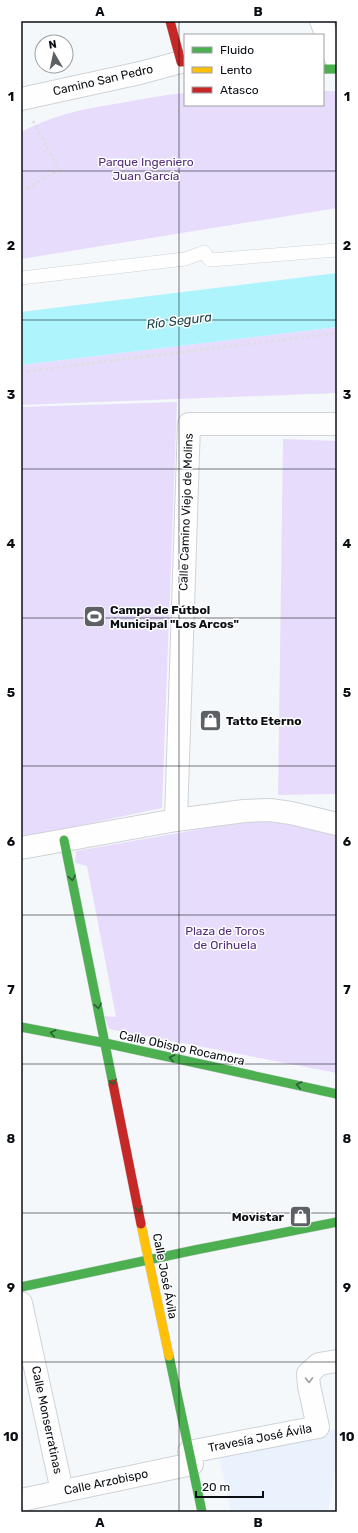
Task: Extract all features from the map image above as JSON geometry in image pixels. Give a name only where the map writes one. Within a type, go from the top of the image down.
[{"type":"street","points":[[170,21],[183,62]]},
{"type":"street","points":[[321,21],[337,61]]},
{"type":"street","name":"Camino San Pedro","points":[[21,98],[140,73],[183,62]]},
{"type":"street","points":[[324,68],[337,69]]},
{"type":"street","name":"Calle Camino Viejo de Molins","points":[[176,820],[189,424],[337,424]]},
{"type":"street","points":[[21,848],[176,820],[244,811],[270,810],[291,813],[337,824]]},
{"type":"street","name":"Calle José Ávila","points":[[64,840],[149,1260],[202,1512]]},
{"type":"street","name":"Calle Obispo Rocamora","points":[[21,1027],[337,1094]]},
{"type":"street","points":[[21,1287],[337,1222]]},
{"type":"street","name":"Calle Monserratinas","points":[[21,1303],[62,1491]]},
{"type":"street","name":"Travesía José Ávila","points":[[190,1458],[318,1427],[309,1386],[308,1374],[319,1364],[337,1361]]},
{"type":"street","name":"Calle Arzobispo","points":[[21,1500],[190,1458]]},
{"type":"lane","points":[[21,278],[186,259],[204,252],[210,260],[337,250]]},
{"type":"path","points":[[21,98],[59,170],[21,191]]},
{"type":"path","points":[[21,372],[337,334]]},
{"type":"shaded area","points":[[337,1429],[337,1463],[328,1512],[231,1512],[218,1451]]},
{"type":"green space","name":"Parque Ingeniero Juan García","points":[[324,91],[337,91],[337,208],[21,259],[21,132],[58,116],[70,113],[184,93],[184,106],[324,106]]},
{"type":"green space","points":[[337,327],[337,393],[21,405],[21,365]]},
{"type":"green space","name":"Campo de Fútbol Municipal \"Los Arcos\"","points":[[177,402],[162,808],[21,838],[21,407]]},
{"type":"green space","points":[[283,439],[337,441],[337,794],[278,795]]},
{"type":"green space","name":"Plaza de Toros de Orihuela","points":[[246,821],[278,821],[337,835],[337,1073],[109,1029],[104,1016],[116,1017],[87,866],[75,863],[76,851]]},
{"type":"water","name":"Río Segura","points":[[337,273],[337,327],[21,365],[21,312]]},
{"type":"traffic: fast","points":[[324,69],[337,69]]},
{"type":"traffic: fast","points":[[64,840],[113,1084]]},
{"type":"traffic: fast","points":[[21,1027],[105,1043],[337,1094]]},
{"type":"traffic: fast","points":[[21,1287],[337,1222]]},
{"type":"traffic: fast","points":[[169,1356],[202,1512]]},
{"type":"traffic: slow","points":[[141,1224],[169,1356]]},
{"type":"traffic: jam","points":[[170,21],[181,62],[184,62]]},
{"type":"traffic: jam","points":[[113,1084],[141,1224]]},
{"type":"place","name":"Campo de Fútbol Municipal \"Los Arcos\"","points":[[95,617]]},
{"type":"place","name":"Tatto Eterno","points":[[211,721]]},
{"type":"place","name":"Movistar","points":[[300,1217]]}]
